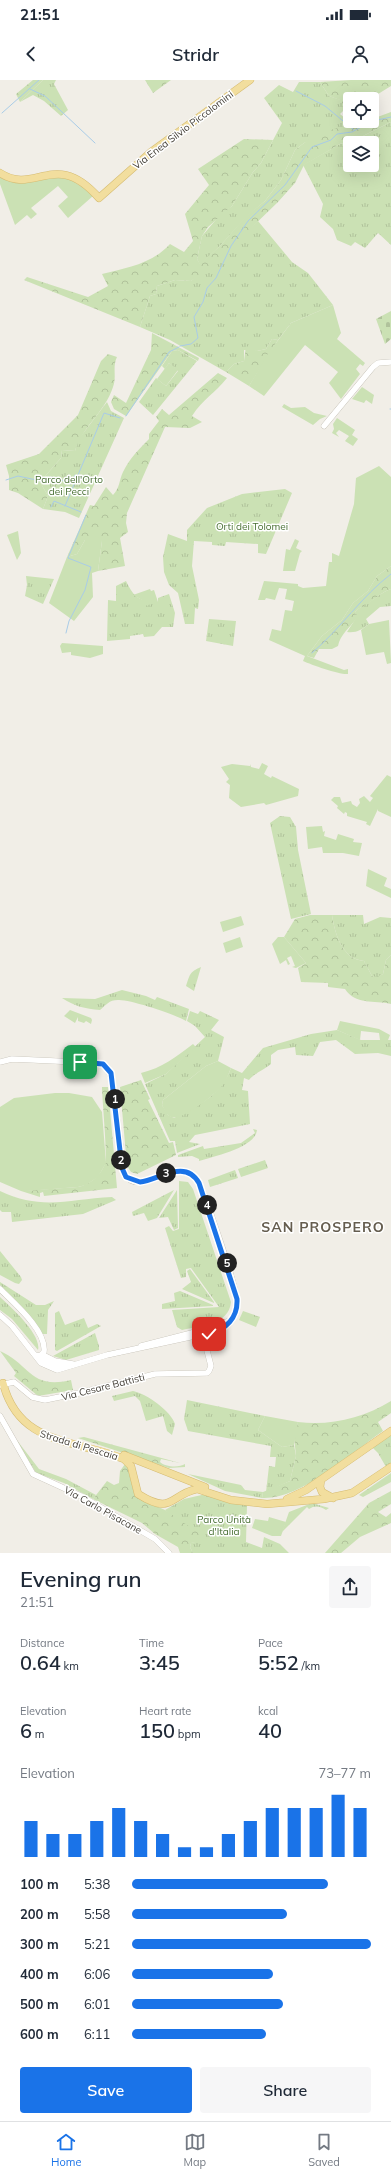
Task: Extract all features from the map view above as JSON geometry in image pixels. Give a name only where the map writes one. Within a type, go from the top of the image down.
[{"type":"main road","name":"Via Enea Silvio Piccolomini","points":[[0,173],[9,178],[23,180],[54,173],[66,174],[83,183],[99,198],[154,150],[250,80]]},
{"type":"main road","name":"Strada di Pescaia","points":[[1,1382],[23,1416],[43,1431],[119,1454],[223,1494],[242,1498],[276,1501],[296,1496],[321,1483],[391,1431]]},
{"type":"main road","name":"Strada di Pescaia","points":[[1,1382],[17,1413],[32,1429],[51,1438],[101,1451],[125,1460],[131,1468],[137,1493],[156,1502],[167,1504],[197,1489],[231,1500],[267,1504],[334,1498],[355,1491],[391,1467]]},
{"type":"main road","points":[[321,1483],[324,1495],[334,1498]]},
{"type":"main road","points":[[321,1483],[324,1499]]},
{"type":"street","points":[[324,426],[373,367],[378,363],[391,362]]},
{"type":"street","points":[[0,1062],[12,1059],[100,1064],[108,1068],[112,1079],[122,1170],[127,1178],[134,1182],[143,1182],[169,1172],[189,1173],[199,1183],[235,1288],[237,1304],[231,1320],[226,1327],[209,1334],[166,1344],[139,1348],[70,1365],[58,1370],[51,1369],[43,1364],[41,1354],[41,1338],[30,1321],[0,1289]]},
{"type":"street","points":[[0,1315],[41,1354],[55,1361],[70,1365]]},
{"type":"street","points":[[203,1335],[206,1331],[222,1326],[231,1320]]},
{"type":"street","points":[[139,1348],[148,1343],[216,1326],[231,1320]]},
{"type":"street","points":[[206,1345],[209,1334]]},
{"type":"street","points":[[203,1335],[206,1345]]},
{"type":"street","name":"Via Cesare Battisti","points":[[1,1382],[15,1382],[32,1397],[45,1400],[94,1390],[155,1374],[204,1373],[210,1371],[211,1366],[206,1345]]},
{"type":"street","name":"Via Carlo Pisacane","points":[[0,1416],[33,1474],[64,1487],[155,1539],[169,1553]]},
{"type":"green space","points":[[33,80],[43,80],[20,102],[16,94]]},
{"type":"green space","points":[[43,80],[56,80],[54,84],[68,110],[61,116],[44,101],[33,95],[20,102]]},
{"type":"green space","points":[[145,80],[171,80],[153,93]]},
{"type":"green space","points":[[391,80],[391,86],[379,93],[379,92],[343,92],[343,104],[340,100],[329,96],[320,82]]},
{"type":"green space","points":[[299,82],[320,82],[329,96],[341,100],[343,103],[343,111],[340,114],[343,116],[343,128],[304,143],[295,150],[281,180],[265,201],[246,217],[221,245],[200,265],[197,259],[202,236],[220,215],[232,206],[253,172],[261,163],[282,123],[264,98],[279,85],[293,92]]},
{"type":"green space","points":[[391,112],[391,122],[379,128],[379,116]]},
{"type":"green space","points":[[391,122],[391,245],[378,233],[365,248],[355,242],[351,246],[337,240],[333,229],[320,217],[323,204],[303,165],[343,143],[343,172],[379,172],[379,136],[363,136]]},
{"type":"green space","points":[[343,127],[343,128],[379,128],[363,136],[343,136],[343,143],[304,165],[295,183],[278,202],[208,270],[191,281],[175,280],[157,286],[156,294],[150,296],[140,327],[24,280],[27,277],[88,297],[108,286],[102,274],[147,261],[163,251],[170,244],[184,252],[193,241],[185,214],[209,185],[198,169],[244,139],[273,140],[261,163],[253,172],[232,206],[208,227],[202,236],[197,259],[200,264],[221,245],[246,216],[265,201],[281,180],[295,150],[319,133]]},
{"type":"green space","points":[[0,176],[9,180],[19,181],[58,176],[67,177],[77,181],[93,196],[68,218],[58,206],[68,197],[58,186],[31,208],[37,214],[31,219],[27,215],[15,225],[0,184]]},
{"type":"green space","points":[[258,221],[292,262],[308,273],[333,305],[291,323],[278,340],[272,339],[266,349],[257,351],[244,350],[244,361],[234,364],[226,372],[170,340],[140,327],[150,296],[156,294],[157,286],[175,280],[191,281]]},
{"type":"green space","points":[[333,305],[341,333],[337,339],[365,363],[363,366],[360,364],[356,369],[360,374],[341,399],[329,383],[338,372],[305,345],[264,396],[249,386],[267,355],[291,323]]},
{"type":"green space","points":[[391,311],[391,339],[385,344],[376,319]]},
{"type":"green space","points":[[152,333],[199,358],[198,361],[178,350],[172,351],[126,416],[114,409],[111,402],[114,395],[126,403],[151,350]]},
{"type":"green space","points":[[272,339],[278,340],[249,386],[226,372],[234,364],[244,361],[246,346],[257,351],[266,349]]},
{"type":"green space","points":[[178,350],[197,361],[153,415],[139,402],[156,378],[166,386],[178,371],[169,363],[165,369],[162,366],[172,351]]},
{"type":"green space","points":[[108,354],[117,357],[115,364],[115,380],[109,396],[78,442],[75,451],[62,450],[61,458],[40,482],[48,496],[43,509],[18,493],[9,490],[9,476],[6,465],[39,454],[78,415],[101,361]]},
{"type":"green space","points":[[169,363],[178,370],[166,386],[157,379]]},
{"type":"green space","points":[[218,373],[227,378],[200,405],[192,416],[202,422],[190,428],[165,427],[127,513],[126,523],[128,532],[120,538],[125,566],[98,571],[102,541],[85,540],[77,554],[67,557],[90,505],[94,506],[106,487],[113,495],[129,462],[149,439],[149,434],[159,421],[156,417],[162,409],[169,415]]},
{"type":"green space","points":[[362,387],[374,395],[372,404],[366,400],[364,403],[352,399]]},
{"type":"green space","name":"Parco dell'Orto dei Pecci","points":[[107,402],[111,411],[124,418],[79,518],[65,512],[43,509],[48,496],[40,482],[61,458],[62,450],[75,451],[78,440]]},
{"type":"green space","points":[[284,404],[291,408],[305,407],[314,413],[327,416],[320,419],[313,425],[282,407]]},
{"type":"green space","points":[[337,418],[355,430],[352,435],[358,439],[353,446],[345,441],[349,436],[339,430],[336,433],[339,437],[332,433],[334,429],[333,424]]},
{"type":"green space","points":[[379,466],[391,477],[391,566],[377,576],[368,591],[353,603],[342,620],[322,636],[307,656],[344,670],[348,669],[348,674],[344,674],[303,661],[305,656],[269,640],[272,629],[281,631],[285,610],[292,611],[294,601],[285,599],[287,589],[279,588],[275,600],[266,598],[265,600],[258,600],[264,581],[298,584],[298,586],[303,588],[326,586],[329,562],[332,562],[332,553],[339,556],[354,504],[356,478]]},
{"type":"green space","name":"Orti dei Tolomei","points":[[285,489],[292,493],[266,554],[258,553],[258,544],[226,542],[225,546],[212,545],[212,542],[194,541],[192,566],[199,600],[198,609],[195,608],[194,624],[185,624],[178,593],[169,585],[164,572],[163,557],[168,534],[187,541],[187,530],[207,508],[242,494]]},
{"type":"green space","points":[[18,531],[21,553],[17,560],[7,535]]},
{"type":"green space","points":[[92,533],[102,541],[98,571],[92,573],[93,597],[74,621],[49,603],[67,557],[77,554],[85,540]]},
{"type":"green space","points":[[295,539],[299,541],[296,548],[302,551],[300,553],[295,571],[283,571],[286,549],[290,550]]},
{"type":"green space","points":[[391,566],[391,589],[382,593],[355,612],[357,618],[343,635],[338,646],[332,649],[319,649],[314,658],[307,656],[322,636],[342,620],[353,603],[368,591],[377,576]]},
{"type":"green space","points":[[26,576],[54,579],[43,604],[25,596],[27,585]]},
{"type":"green space","points":[[126,581],[132,592],[141,599],[158,602],[158,598],[169,594],[175,613],[173,627],[162,627],[154,636],[144,637],[143,634],[130,636],[130,639],[107,641],[108,600],[116,601],[116,586]]},
{"type":"green space","points":[[150,589],[151,591],[154,590],[158,602],[145,606],[142,600],[133,595]]},
{"type":"green space","points":[[391,589],[391,606],[380,607],[366,619],[369,624],[354,632],[347,632],[356,618],[355,612],[357,610],[382,593]]},
{"type":"green space","points":[[209,619],[236,621],[233,646],[206,641]]},
{"type":"green space","points":[[389,620],[391,663],[387,664],[384,652],[366,655],[361,630],[369,624]]},
{"type":"green space","points":[[62,643],[103,646],[103,654],[90,658],[71,655],[71,652],[62,653],[60,646]]},
{"type":"green space","points":[[262,763],[268,766],[264,774],[271,778],[272,776],[299,789],[298,796],[266,805],[264,803],[241,807],[229,798],[230,785],[226,782],[229,779],[221,767],[232,764],[250,766],[250,764],[251,767],[259,769]]},
{"type":"green space","points":[[387,775],[391,777],[391,817],[378,811],[378,809],[370,826],[366,824],[367,822],[347,816],[347,813],[345,812],[344,814],[331,800],[334,797],[340,797],[342,803],[351,801],[352,804],[357,807],[360,803],[359,799],[364,796],[370,802],[373,798],[370,796]]},
{"type":"green space","points":[[280,816],[290,817],[296,827],[298,850],[311,914],[291,919],[270,823]]},
{"type":"green space","points":[[322,826],[323,832],[325,831],[324,836],[336,840],[338,834],[354,839],[353,842],[362,843],[359,856],[343,853],[323,853],[322,847],[308,849],[306,827]]},
{"type":"green space","points":[[368,869],[387,878],[384,886],[391,889],[391,898],[366,886]]},
{"type":"green space","points":[[310,915],[332,915],[335,930],[345,951],[350,956],[364,961],[372,976],[376,977],[383,974],[386,960],[391,955],[391,1004],[359,1000],[354,998],[345,989],[328,987],[328,983],[301,982],[298,968],[306,963],[284,937],[295,919]]},
{"type":"green space","points":[[332,915],[363,915],[364,924],[380,917],[391,918],[391,955],[386,960],[383,974],[376,978],[372,976],[364,961],[350,956],[345,951],[335,930]]},
{"type":"green space","points":[[241,916],[244,925],[223,932],[220,922]]},
{"type":"green space","points":[[240,937],[243,947],[226,953],[223,943]]},
{"type":"green space","points":[[278,937],[284,937],[306,963],[296,968],[292,967],[295,966],[291,956],[287,958],[290,964],[288,965],[286,960],[280,964],[272,944]]},
{"type":"green space","points":[[201,967],[194,991],[186,986],[190,974]]},
{"type":"green space","points":[[122,990],[146,996],[155,1000],[157,997],[189,1009],[186,1021],[153,1008],[124,1000],[112,1001],[100,1010],[80,1007],[62,998],[95,999]]},
{"type":"green space","points":[[70,1010],[91,1018],[91,1024],[86,1021],[84,1023],[78,1021],[78,1017],[75,1023],[64,1016]]},
{"type":"green space","points":[[190,1011],[198,1014],[200,1011],[219,1020],[211,1030],[224,1037],[218,1061],[206,1066],[163,1100],[162,1105],[168,1115],[174,1118],[192,1109],[215,1093],[227,1077],[231,1068],[242,1073],[263,1048],[311,1034],[337,1030],[361,1040],[391,1040],[391,1056],[378,1053],[355,1054],[336,1040],[320,1042],[313,1056],[296,1055],[295,1047],[278,1050],[271,1055],[271,1064],[249,1080],[244,1078],[242,1090],[248,1091],[250,1124],[195,1135],[189,1142],[200,1144],[177,1153],[175,1141],[170,1141],[145,1084],[166,1074],[205,1037],[195,1026],[187,1021]]},
{"type":"green space","points":[[340,1021],[379,1029],[390,1035],[388,1040],[380,1040],[379,1033],[361,1031],[360,1040],[337,1030]]},
{"type":"green space","points":[[193,1044],[196,1047],[166,1074],[145,1083],[141,1073],[149,1071],[175,1058]]},
{"type":"green space","points":[[218,1061],[231,1068],[226,1081],[221,1087],[212,1096],[182,1116],[171,1117],[168,1115],[162,1105],[163,1100],[206,1066]]},
{"type":"green space","points":[[141,1080],[150,1099],[148,1100],[169,1143],[173,1142],[176,1155],[137,1174],[131,1172],[127,1166],[120,1087]]},
{"type":"green space","points":[[102,1087],[108,1087],[117,1188],[44,1196],[43,1192],[40,1193],[40,1197],[21,1191],[83,1186],[91,1182],[100,1172],[106,1159]]},
{"type":"green space","points":[[55,1093],[69,1093],[92,1097],[102,1112],[106,1163],[98,1177],[86,1185],[78,1187],[27,1191],[21,1191],[0,1182],[0,1107],[14,1098]]},
{"type":"green space","points":[[253,1129],[257,1130],[255,1136],[249,1142],[223,1154],[199,1161],[199,1159],[192,1156],[178,1157],[178,1155],[203,1146],[204,1149],[241,1143],[255,1133]]},
{"type":"green space","points":[[265,1160],[268,1168],[241,1177],[238,1169]]},
{"type":"green space","points":[[235,1170],[238,1178],[210,1187],[208,1180]]},
{"type":"green space","points":[[179,1181],[188,1182],[193,1189],[231,1302],[229,1310],[225,1316],[219,1320],[182,1330],[177,1327],[172,1310],[219,1307],[191,1268],[186,1269],[186,1277],[181,1278],[165,1228],[169,1226],[173,1231],[179,1229]]},
{"type":"green space","points":[[174,1190],[157,1218],[148,1221],[144,1213],[133,1216],[132,1212]]},
{"type":"green space","points":[[177,1190],[178,1228],[174,1230],[168,1217],[159,1218]]},
{"type":"green space","points":[[0,1191],[29,1201],[56,1202],[112,1197],[116,1200],[83,1214],[12,1222],[11,1212],[2,1212],[0,1210]]},
{"type":"green space","points":[[0,1251],[21,1277],[22,1280],[19,1284],[0,1275]]},
{"type":"green space","points":[[190,1269],[214,1303],[182,1289],[191,1282],[187,1271]]},
{"type":"green space","points":[[0,1282],[36,1305],[45,1305],[54,1301],[48,1310],[47,1334],[42,1334],[31,1317],[0,1285]]},
{"type":"green space","points":[[180,1291],[213,1306],[162,1309],[162,1304],[175,1301],[174,1293]]},
{"type":"green space","points":[[0,1297],[31,1329],[38,1344],[38,1350],[12,1319],[0,1310]]},
{"type":"green space","points":[[59,1311],[65,1325],[84,1318],[88,1328],[97,1324],[101,1326],[57,1351],[55,1350],[55,1313]]},
{"type":"green space","points":[[243,1311],[260,1317],[256,1327],[239,1320]]},
{"type":"green space","points":[[95,1333],[99,1350],[66,1360],[53,1356]]},
{"type":"green space","points":[[0,1351],[10,1356],[38,1379],[47,1382],[71,1380],[73,1390],[38,1396],[14,1376],[16,1373]]},
{"type":"green space","points":[[133,1391],[151,1399],[169,1414],[175,1424],[172,1435],[167,1431],[163,1416],[146,1421],[140,1401],[135,1396],[114,1401],[112,1396]]},
{"type":"green space","points":[[187,1400],[265,1416],[258,1430],[282,1447],[294,1445],[296,1456],[290,1481],[266,1492],[269,1466],[275,1467],[276,1457],[270,1457],[271,1446],[188,1431],[184,1419]]},
{"type":"green space","points":[[391,1401],[391,1413],[378,1422],[383,1431],[325,1474],[309,1483],[277,1497],[262,1498],[263,1492],[290,1481],[296,1456],[294,1437],[298,1422],[335,1422],[369,1412]]},
{"type":"green space","points":[[265,1416],[298,1422],[294,1445],[282,1447],[258,1430]]},
{"type":"green space","points":[[391,1434],[391,1464],[386,1467],[378,1453],[372,1447]]},
{"type":"green space","points":[[84,1437],[180,1463],[161,1459],[160,1462],[165,1465],[176,1466],[185,1464],[185,1467],[169,1468],[78,1438]]},
{"type":"green space","points":[[16,1439],[39,1469],[66,1479],[96,1495],[93,1499],[64,1483],[36,1473]]},
{"type":"green space","points":[[125,1464],[128,1468],[135,1496],[165,1510],[202,1535],[199,1542],[191,1543],[190,1547],[193,1553],[180,1553],[178,1547],[155,1534],[142,1523],[93,1499],[107,1481],[114,1485],[119,1483],[120,1471]]},
{"type":"green space","points":[[391,1473],[391,1482],[363,1497],[359,1495]]},
{"type":"green space","points":[[188,1474],[241,1485],[245,1490],[263,1492],[262,1498],[225,1491]]},
{"type":"green space","points":[[391,1491],[391,1504],[378,1512],[386,1517],[391,1513],[391,1523],[360,1537],[341,1553],[325,1553],[369,1503]]},
{"type":"green space","name":"Parco Unità d'Italia","points":[[206,1494],[247,1505],[246,1542],[262,1548],[264,1537],[280,1544],[289,1553],[193,1553],[190,1547],[191,1543],[199,1541],[165,1510],[184,1499]]},
{"type":"green space","points":[[312,1503],[329,1508],[326,1510],[318,1506],[309,1509],[307,1507],[282,1532],[289,1512]]},
{"type":"green space","points":[[269,1517],[286,1522],[281,1536],[272,1536],[252,1528],[255,1519],[268,1521]]},
{"type":"waterway","points":[[2,113],[39,80]]},
{"type":"waterway","points":[[30,89],[45,96],[95,143]]},
{"type":"waterway","points":[[296,91],[325,106],[354,130]]},
{"type":"waterway","points":[[379,120],[391,117]]},
{"type":"waterway","points":[[180,346],[191,344],[198,338],[194,317],[203,302],[207,288],[216,278],[231,246],[248,221],[285,185],[312,147],[331,140],[337,134],[352,132],[359,128]]},
{"type":"waterway","points":[[126,416],[169,352],[179,347]]},
{"type":"waterway","points":[[65,506],[104,413],[120,418]]},
{"type":"waterway","points":[[6,480],[18,476],[41,481],[52,477],[71,484],[75,475],[77,476]]},
{"type":"waterway","points":[[51,507],[54,501],[81,512]]},
{"type":"waterway","points":[[66,633],[69,621],[85,590],[91,567],[68,558],[86,515]]},
{"type":"waterway","points":[[312,653],[370,592],[391,574]]},
{"type":"district","name":"SAN PROSPERO","points":[[323,1227]]},
{"type":"route","points":[[80,1062],[103,1064],[111,1073],[124,1175],[131,1181],[144,1182],[167,1173],[180,1171],[189,1173],[199,1183],[237,1294],[236,1312],[229,1324],[226,1327],[209,1334]]}]
